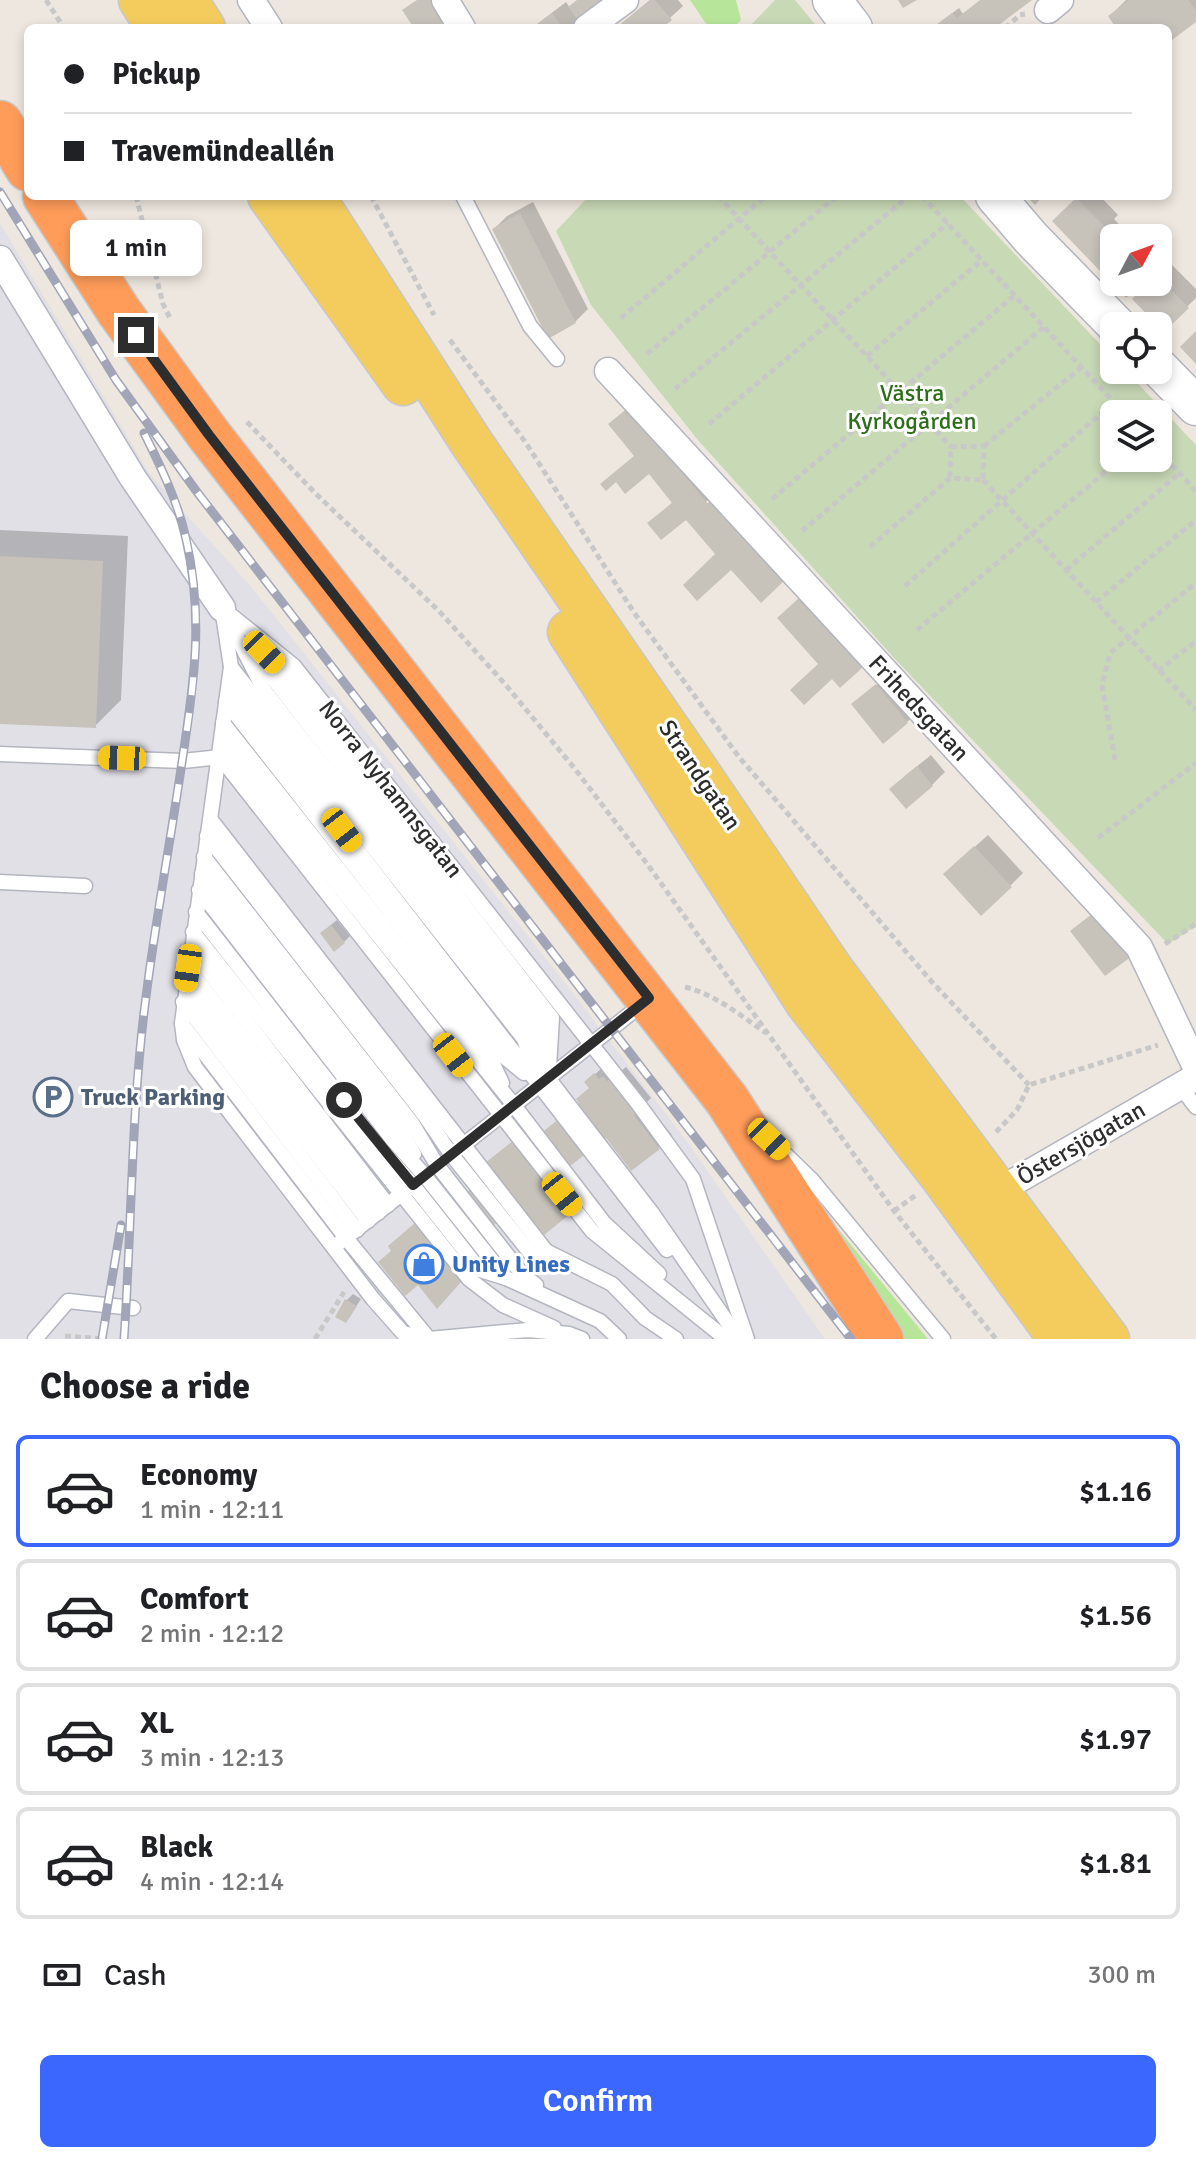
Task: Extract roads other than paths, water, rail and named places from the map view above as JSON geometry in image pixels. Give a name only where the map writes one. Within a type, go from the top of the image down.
[{"type":"highway","points":[[0,123],[24,162]]},
{"type":"highway","points":[[48,200],[118,310],[209,435],[727,1100],[881,1339]]},
{"type":"main road","points":[[140,0],[155,24]]},
{"type":"main road","points":[[186,0],[201,24]]},
{"type":"main road","name":"Strandgatan","points":[[272,200],[452,452],[807,1003],[1108,1339]]},
{"type":"main road","name":"Strandgatan","points":[[316,200],[471,442],[833,971],[982,1200],[1060,1339]]},
{"type":"street","points":[[251,0],[266,24]]},
{"type":"street","points":[[445,0],[460,24]]},
{"type":"street","points":[[592,24],[625,0]]},
{"type":"street","points":[[832,0],[850,24]]},
{"type":"street","points":[[998,200],[1103,312]]},
{"type":"street","name":"Norra Nyhamnsgatan","points":[[0,259],[133,478],[222,608]]},
{"type":"street","name":"Frihedsgatan","points":[[608,371],[1139,947],[1182,1037],[1191,1076]]},
{"type":"street","points":[[1172,381],[1196,406]]},
{"type":"street","name":"Östersjögatan","points":[[982,1200],[1191,1076]]},
{"type":"lane","points":[[465,200],[530,326],[557,359]]},
{"type":"lane","points":[[222,608],[231,667],[183,1002],[184,1040],[195,1067],[303,1207],[362,1226]]},
{"type":"lane","points":[[222,608],[285,674],[513,1048],[513,1104],[604,1223],[728,1339]]},
{"type":"lane","points":[[222,608],[264,690],[513,1048],[500,1115],[592,1231],[728,1339]]},
{"type":"lane","name":"Norra Nyhamnsgatan","points":[[222,608],[294,666],[592,1045],[693,1179],[747,1339]]},
{"type":"lane","points":[[231,667],[513,1048]]},
{"type":"lane","points":[[229,684],[513,1048]]},
{"type":"lane","points":[[226,702],[544,1082]]},
{"type":"lane","points":[[223,723],[544,1082],[652,1213],[738,1339]]},
{"type":"lane","points":[[222,740],[544,1082]]},
{"type":"lane","points":[[0,754],[183,761],[220,757]]},
{"type":"lane","points":[[220,757],[513,1048]]},
{"type":"lane","points":[[211,820],[375,1153],[355,1274],[403,1333],[429,1339],[512,1330],[576,1337]]},
{"type":"lane","points":[[207,836],[375,1153],[362,1226],[429,1339]]},
{"type":"lane","points":[[204,857],[375,1153],[362,1226]]},
{"type":"lane","points":[[202,874],[375,1153]]},
{"type":"lane","points":[[0,882],[85,886]]},
{"type":"lane","points":[[199,890],[375,1153]]},
{"type":"lane","points":[[196,912],[375,1153]]},
{"type":"lane","points":[[193,932],[375,1153]]},
{"type":"lane","points":[[191,949],[375,1153]]},
{"type":"lane","points":[[188,968],[375,1153],[457,1150]]},
{"type":"lane","points":[[186,985],[414,1185],[469,1279],[503,1305],[576,1337]]},
{"type":"lane","points":[[362,1226],[649,998]]},
{"type":"lane","points":[[183,1002],[414,1185],[506,1278],[600,1321],[619,1339]]},
{"type":"lane","points":[[182,1023],[375,1153],[437,1165],[522,1274],[555,1300]]},
{"type":"lane","points":[[1191,1076],[1196,1107]]},
{"type":"lane","points":[[727,1100],[811,1179],[943,1339]]},
{"type":"lane","points":[[457,1150],[541,1256],[612,1284],[645,1318],[676,1339]]},
{"type":"lane","points":[[35,1339],[68,1301],[133,1308]]},
{"type":"railway","points":[[0,192],[116,380],[197,492],[851,1339]]},
{"type":"railway","points":[[124,1339],[142,1033],[186,733],[196,624],[195,596],[183,525],[144,433]]},
{"type":"railway","points":[[102,1339],[121,1225]]},
{"type":"place","name":"Truck Parking","points":[[53,1097]]},
{"type":"place","name":"Unity Lines","points":[[424,1264]]},
{"type":"park label","name":"Västra Kyrkogården","points":[[912,407]]}]
